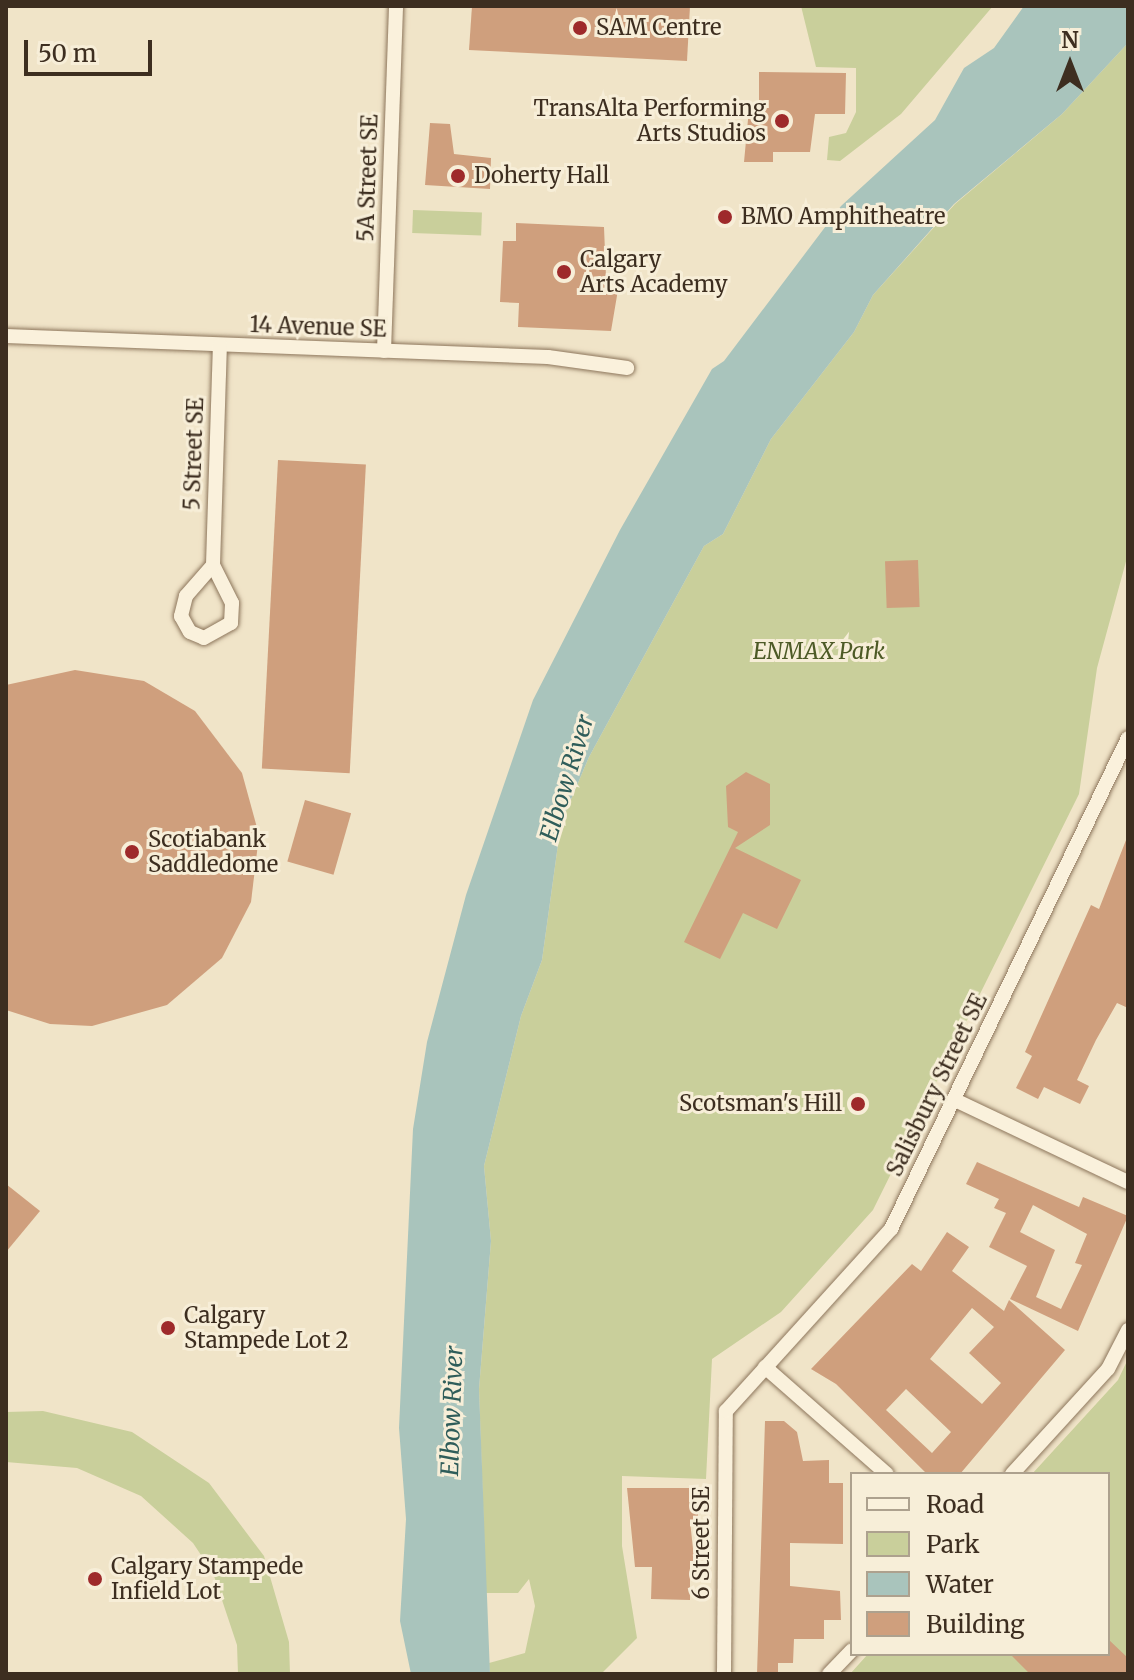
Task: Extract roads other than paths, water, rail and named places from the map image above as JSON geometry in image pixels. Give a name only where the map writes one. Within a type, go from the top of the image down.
[{"type":"street","name":"5A Street SE","points":[[384,351],[396,6]]},
{"type":"street","name":"14 Avenue SE","points":[[6,336],[602,360],[627,368]]},
{"type":"street","name":"5 Street SE","points":[[213,565],[186,596],[181,616],[190,632],[204,638],[231,623],[232,603],[213,565],[220,345]]},
{"type":"street","name":"Salisbury Street SE","points":[[726,1411],[891,1229],[1128,738]]},
{"type":"street","points":[[955,1100],[1128,1182]]},
{"type":"street","points":[[1014,1472],[1108,1369],[1128,1330]]},
{"type":"street","points":[[765,1367],[885,1472]]},
{"type":"street","name":"6 Street SE","points":[[724,1674],[726,1411]]},
{"type":"street","points":[[829,1674],[850,1652]]},
{"type":"water","name":"Elbow River","points":[[1024,6],[1128,6],[1128,43],[1062,114],[954,204],[873,295],[854,332],[771,439],[723,534],[704,546],[589,757],[561,823],[542,960],[521,1016],[484,1166],[491,1241],[479,1389],[490,1674],[411,1674],[400,1621],[406,1519],[399,1428],[413,1129],[427,1042],[466,895],[533,700],[620,530],[712,369],[724,361],[841,206],[935,120],[964,68],[994,48]]},
{"type":"place","name":"SAM Centre","points":[[580,28]]},
{"type":"place","name":"TransAlta Performing Arts Studios","points":[[782,121]]},
{"type":"place","name":"Doherty Hall","points":[[458,176]]},
{"type":"place","name":"BMO Amphitheatre","points":[[725,217]]},
{"type":"place","name":"Calgary Arts Academy","points":[[564,272]]},
{"type":"place","name":"Scotiabank Saddledome","points":[[132,852]]},
{"type":"place","name":"Scotsman's Hill","points":[[858,1104]]},
{"type":"place","name":"Calgary Stampede Lot 2","points":[[168,1328]]},
{"type":"place","name":"Calgary Stampede Infield Lot","points":[[95,1579]]},
{"type":"park label","name":"ENMAX Park","points":[[819,652]]}]
